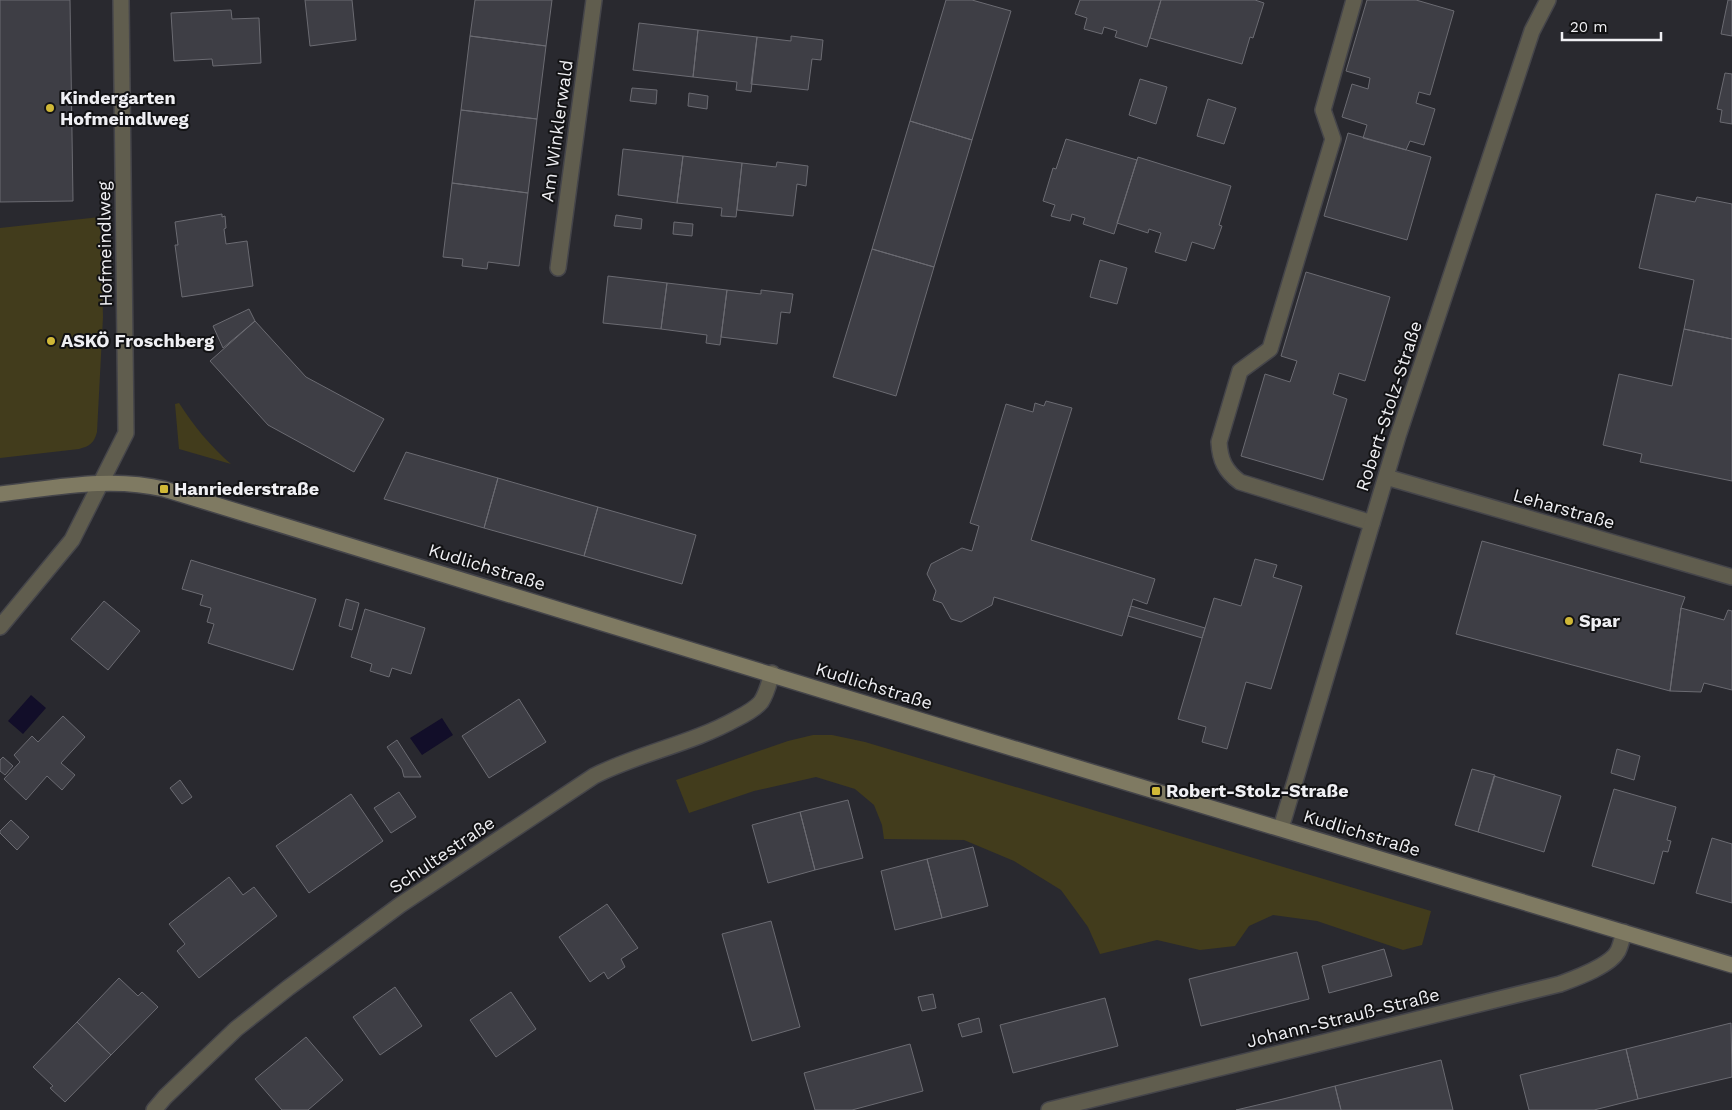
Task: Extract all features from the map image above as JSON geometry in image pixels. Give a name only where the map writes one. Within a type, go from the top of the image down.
[{"type":"street","name":"Hofmeindlweg","points":[[101,483],[126,433],[121,0]]},
{"type":"street","name":"Am Winklerwald","points":[[558,268],[594,0]]},
{"type":"street","points":[[1354,0],[1323,110],[1333,139],[1270,349],[1240,371],[1219,442],[1223,465],[1230,475],[1240,482],[1372,523]]},
{"type":"street","name":"Robert-Stolz-Straße","points":[[1281,828],[1386,477],[1532,32],[1548,0]]},
{"type":"street","name":"Leharstraße","points":[[1386,477],[1732,577]]},
{"type":"street","name":"Kudlichstraße","points":[[0,494],[101,483],[148,485],[164,489],[941,726],[1732,964]]},
{"type":"street","points":[[0,627],[72,540],[101,483]]},
{"type":"street","name":"Schultestraße","points":[[154,1110],[165,1097],[236,1029],[288,988],[400,906],[594,776],[621,764],[691,740],[743,715],[760,703],[772,673]]},
{"type":"street","name":"Johann-Strauß-Straße","points":[[1050,1110],[1560,984],[1590,972],[1610,958],[1617,952],[1624,932]]},
{"type":"shaded area","name":"ASKÖ Froschberg","points":[[100,217],[103,317],[96,436],[86,447],[79,449],[0,458],[0,228]]},
{"type":"shaded area","points":[[179,403],[190,420],[231,464],[179,449],[175,404]]},
{"type":"shaded area","points":[[31,695],[46,708],[23,734],[8,721]]},
{"type":"shaded area","points":[[442,718],[453,735],[422,755],[410,738]]},
{"type":"shaded area","points":[[813,735],[832,735],[865,742],[1431,911],[1422,945],[1403,950],[1317,921],[1273,915],[1249,926],[1235,946],[1200,950],[1157,940],[1100,954],[1088,927],[1061,890],[1014,861],[964,840],[884,839],[882,825],[874,805],[855,789],[816,777],[754,791],[689,813],[676,780],[788,741]]},
{"type":"building","name":"Kindergarten Hofmeindlweg","points":[[0,0],[70,0],[73,201],[0,202]]},
{"type":"building","points":[[305,0],[352,0],[356,40],[310,46]]},
{"type":"building","points":[[475,0],[552,0],[546,46],[470,36]]},
{"type":"building","points":[[946,0],[972,0],[1011,11],[972,140],[910,121]]},
{"type":"building","points":[[1080,0],[1161,0],[1147,47],[1115,37],[1117,31],[1104,27],[1102,34],[1084,29],[1087,18],[1075,14]]},
{"type":"building","points":[[1161,0],[1255,0],[1264,3],[1253,38],[1250,37],[1242,64],[1150,38]]},
{"type":"building","points":[[1367,0],[1416,0],[1454,11],[1430,95],[1419,92],[1416,103],[1435,109],[1424,145],[1410,141],[1406,150],[1363,138],[1367,125],[1342,117],[1352,84],[1368,89],[1370,78],[1346,71]]},
{"type":"building","points":[[1728,0],[1732,0],[1732,36],[1721,34]]},
{"type":"building","points":[[231,10],[232,19],[259,18],[261,63],[213,66],[212,59],[174,61],[171,13]]},
{"type":"building","points":[[639,23],[698,30],[693,77],[633,70]]},
{"type":"building","points":[[698,30],[757,37],[751,92],[736,90],[737,82],[693,77]]},
{"type":"building","points":[[470,36],[546,46],[537,119],[461,110]]},
{"type":"building","points":[[791,36],[823,40],[821,60],[812,59],[808,90],[751,84],[757,37],[791,41]]},
{"type":"building","points":[[1725,73],[1732,74],[1732,124],[1720,122],[1722,110],[1717,109]]},
{"type":"building","points":[[1140,79],[1167,87],[1156,124],[1129,115]]},
{"type":"building","points":[[632,88],[657,90],[656,104],[630,101]]},
{"type":"building","points":[[689,93],[708,96],[707,109],[688,106]]},
{"type":"building","points":[[1208,99],[1236,108],[1224,144],[1197,136]]},
{"type":"building","points":[[461,110],[537,119],[528,193],[452,183]]},
{"type":"building","points":[[910,121],[972,140],[934,267],[872,249]]},
{"type":"building","points":[[1348,133],[1431,157],[1407,240],[1324,216]]},
{"type":"building","points":[[1066,139],[1137,160],[1114,234],[1083,224],[1085,218],[1072,214],[1070,221],[1051,216],[1055,205],[1043,201],[1053,168],[1056,169]]},
{"type":"building","points":[[623,149],[683,156],[677,203],[618,195]]},
{"type":"building","points":[[683,156],[742,163],[736,217],[721,216],[722,208],[677,203]]},
{"type":"building","points":[[1138,157],[1231,186],[1219,225],[1222,226],[1214,249],[1192,242],[1186,261],[1155,252],[1161,233],[1149,229],[1148,233],[1117,223]]},
{"type":"building","points":[[777,162],[808,166],[806,186],[797,184],[793,216],[737,210],[742,163],[776,167]]},
{"type":"building","points":[[452,183],[528,193],[519,266],[488,262],[487,269],[462,266],[463,259],[443,257]]},
{"type":"building","points":[[1656,194],[1695,202],[1697,197],[1732,204],[1732,339],[1684,329],[1694,280],[1639,268]]},
{"type":"building","points":[[222,214],[222,217],[225,216],[226,244],[247,241],[253,286],[182,297],[175,245],[178,245],[175,222]]},
{"type":"building","points":[[616,215],[642,219],[641,229],[614,226]]},
{"type":"building","points":[[674,222],[693,224],[692,236],[673,234]]},
{"type":"building","points":[[872,249],[934,267],[896,396],[833,377]]},
{"type":"building","points":[[1100,260],[1127,268],[1117,304],[1090,297]]},
{"type":"building","points":[[1306,272],[1390,297],[1365,381],[1339,373],[1333,394],[1347,399],[1323,480],[1241,456],[1265,374],[1290,382],[1297,361],[1281,356]]},
{"type":"building","points":[[608,276],[667,283],[661,329],[603,323]]},
{"type":"building","points":[[667,283],[727,290],[720,345],[706,343],[707,335],[661,329]]},
{"type":"building","points":[[727,290],[761,294],[761,290],[793,294],[790,313],[781,312],[777,344],[721,337]]},
{"type":"building","points":[[249,309],[255,321],[223,348],[213,326]]},
{"type":"building","points":[[255,321],[306,377],[384,419],[354,472],[268,425],[210,361]]},
{"type":"building","points":[[1684,329],[1732,339],[1732,481],[1640,462],[1642,454],[1603,445],[1619,374],[1672,386]]},
{"type":"building","points":[[1046,401],[1072,408],[1031,540],[1155,579],[1147,604],[1133,599],[1122,636],[994,597],[992,605],[961,622],[951,619],[942,603],[933,600],[936,591],[927,574],[931,564],[962,548],[972,551],[979,526],[970,523],[1006,404],[1033,412],[1035,403],[1044,406]]},
{"type":"building","points":[[406,452],[498,478],[484,528],[384,499]]},
{"type":"building","points":[[498,478],[598,507],[584,556],[484,528]]},
{"type":"building","points":[[598,507],[696,535],[682,584],[584,556]]},
{"type":"building","name":"Spar","points":[[1482,541],[1685,597],[1681,608],[1670,691],[1456,634]]},
{"type":"building","points":[[1255,559],[1277,565],[1273,577],[1302,586],[1271,689],[1246,682],[1227,749],[1202,742],[1206,727],[1178,719],[1214,598],[1241,606]]},
{"type":"building","points":[[191,560],[316,599],[293,670],[208,643],[214,624],[207,622],[211,608],[200,605],[203,595],[182,589]]},
{"type":"building","points":[[346,599],[359,603],[352,630],[339,626]]},
{"type":"building","points":[[104,601],[140,631],[108,670],[71,639]]},
{"type":"building","points":[[1131,606],[1205,628],[1202,638],[1128,616]]},
{"type":"building","points":[[1681,608],[1724,620],[1728,610],[1732,611],[1732,690],[1704,683],[1701,692],[1670,691]]},
{"type":"building","points":[[365,609],[425,628],[411,674],[392,668],[389,677],[370,671],[372,664],[351,657]]},
{"type":"building","points":[[519,699],[546,742],[489,778],[462,736]]},
{"type":"building","points":[[63,716],[85,737],[61,763],[75,775],[62,790],[47,776],[26,800],[4,779],[20,762],[14,755],[32,736],[38,742]]},
{"type":"building","points":[[397,740],[421,777],[404,777],[402,769],[387,747]]},
{"type":"building","points":[[1617,749],[1640,756],[1634,780],[1611,773]]},
{"type":"building","points":[[3,757],[13,766],[5,775],[0,771],[0,760]]},
{"type":"building","points":[[1472,769],[1495,775],[1478,832],[1455,825]]},
{"type":"building","points":[[1494,776],[1561,796],[1544,852],[1478,832]]},
{"type":"building","points":[[180,780],[192,797],[182,804],[170,788]]},
{"type":"building","points":[[1614,789],[1676,807],[1667,840],[1671,841],[1668,852],[1663,851],[1654,884],[1592,866]]},
{"type":"building","points":[[399,792],[416,817],[391,833],[374,808]]},
{"type":"building","points":[[351,794],[383,841],[309,893],[276,846]]},
{"type":"building","points":[[848,800],[863,858],[815,870],[800,812]]},
{"type":"building","points":[[800,812],[815,870],[768,883],[752,825]]},
{"type":"building","points":[[11,820],[29,837],[17,850],[0,833]]},
{"type":"building","points":[[1712,838],[1732,844],[1732,903],[1696,893]]},
{"type":"building","points":[[973,847],[988,906],[942,918],[927,859]]},
{"type":"building","points":[[927,859],[942,918],[895,930],[881,871]]},
{"type":"building","points":[[229,877],[243,895],[254,887],[277,916],[199,978],[177,951],[185,944],[169,924]]},
{"type":"building","points":[[607,904],[638,948],[621,959],[625,967],[608,979],[604,972],[590,982],[559,937]]},
{"type":"building","points":[[771,921],[800,1027],[752,1041],[722,934]]},
{"type":"building","points":[[1384,949],[1392,976],[1329,993],[1322,966]]},
{"type":"building","points":[[1297,952],[1309,999],[1201,1026],[1189,979]]},
{"type":"building","points":[[119,978],[138,996],[142,992],[158,1007],[111,1055],[77,1022]]},
{"type":"building","points":[[395,987],[422,1026],[380,1055],[353,1017]]},
{"type":"building","points":[[511,992],[536,1029],[496,1057],[470,1020]]},
{"type":"building","points":[[933,994],[936,1008],[922,1011],[918,997]]},
{"type":"building","points":[[1105,998],[1118,1046],[1013,1073],[1000,1025]]},
{"type":"building","points":[[979,1018],[982,1032],[962,1037],[958,1024]]},
{"type":"building","points":[[77,1022],[111,1055],[65,1102],[50,1088],[53,1086],[33,1067]]},
{"type":"building","points":[[1731,1023],[1732,1077],[1638,1099],[1626,1049]]},
{"type":"building","points":[[306,1037],[343,1080],[308,1110],[282,1110],[255,1079]]},
{"type":"building","points":[[910,1044],[923,1091],[852,1110],[815,1110],[804,1073]]},
{"type":"building","points":[[1626,1049],[1638,1099],[1594,1110],[1529,1110],[1520,1075]]},
{"type":"building","points":[[1441,1060],[1453,1110],[1341,1110],[1335,1086]]},
{"type":"building","points":[[1335,1086],[1341,1110],[1236,1110],[1283,1099]]},
{"type":"place","name":"Kindergarten Hofmeindlweg","points":[[50,108]]},
{"type":"place","name":"ASKÖ Froschberg","points":[[51,341]]},
{"type":"place","name":"Hanriederstraße","points":[[164,489]]},
{"type":"place","name":"Spar","points":[[1569,621]]},
{"type":"place","name":"Robert-Stolz-Straße","points":[[1156,791]]}]
